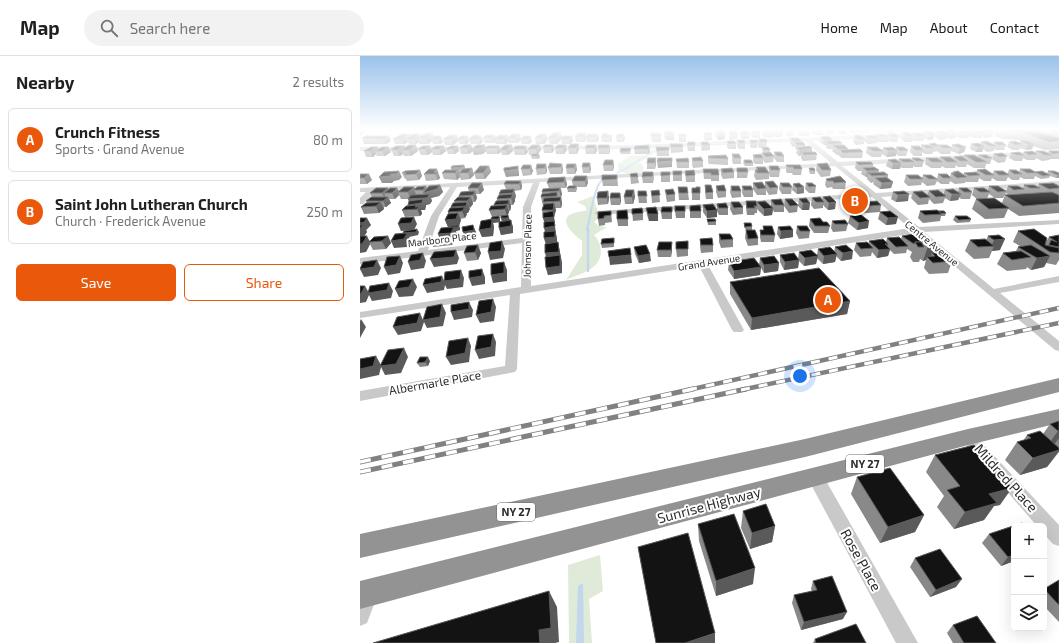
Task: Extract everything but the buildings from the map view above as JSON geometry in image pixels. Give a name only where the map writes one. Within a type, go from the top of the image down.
[{"type":"highway","name":"NY 27","points":[[360,546],[805,448],[1059,385]]},
{"type":"highway","name":"Sunrise Highway","points":[[363,601],[815,477],[968,437],[1059,416]]},
{"type":"street","name":"Centre Avenue","points":[[826,156],[1059,347]]},
{"type":"street","points":[[360,190],[977,156]]},
{"type":"street","name":"Johnson Place","points":[[511,369],[527,240],[527,207],[536,181]]},
{"type":"street","points":[[598,213],[1059,183]]},
{"type":"street","points":[[422,253],[435,216],[455,185]]},
{"type":"street","points":[[360,202],[373,190]]},
{"type":"street","name":"Grand Avenue","points":[[360,315],[916,230],[1059,222]]},
{"type":"street","name":"Marlboro Place","points":[[360,261],[527,240]]},
{"type":"street","points":[[702,263],[738,330]]},
{"type":"street","points":[[992,292],[1059,279]]},
{"type":"street","name":"Albermarle Place","points":[[360,396],[511,369]]},
{"type":"street","name":"Mildred Place","points":[[968,437],[1059,538]]},
{"type":"street","name":"Rose Place","points":[[815,477],[907,643]]},
{"type":"green space","points":[[629,156],[649,156],[657,159],[645,159],[640,162],[644,168],[641,173],[627,174],[618,170],[618,164]]},
{"type":"green space","points":[[593,196],[597,209],[602,215],[594,222],[599,226],[607,227],[594,235],[599,243],[601,252],[599,261],[592,268],[566,280],[582,255],[582,241],[574,235],[568,227],[566,219],[574,213],[587,210],[585,206],[577,202]]},
{"type":"green space","points":[[600,555],[603,591],[589,599],[592,643],[569,643],[568,565]]},
{"type":"water","points":[[583,583],[584,643],[576,643],[578,586]]},
{"type":"waterway","points":[[617,173],[645,156]]},
{"type":"waterway","points":[[587,230],[597,189],[602,180]]},
{"type":"waterway","points":[[588,229],[588,271]]},
{"type":"railway","points":[[688,390],[1059,308]]},
{"type":"railway","points":[[741,390],[1059,323]]},
{"type":"railway","points":[[360,462],[693,389]]},
{"type":"railway","points":[[360,472],[746,389]]},
{"type":"place","name":"Saint John Lutheran Church","points":[[855,201]]},
{"type":"place","name":"Crunch Fitness","points":[[828,300]]}]
